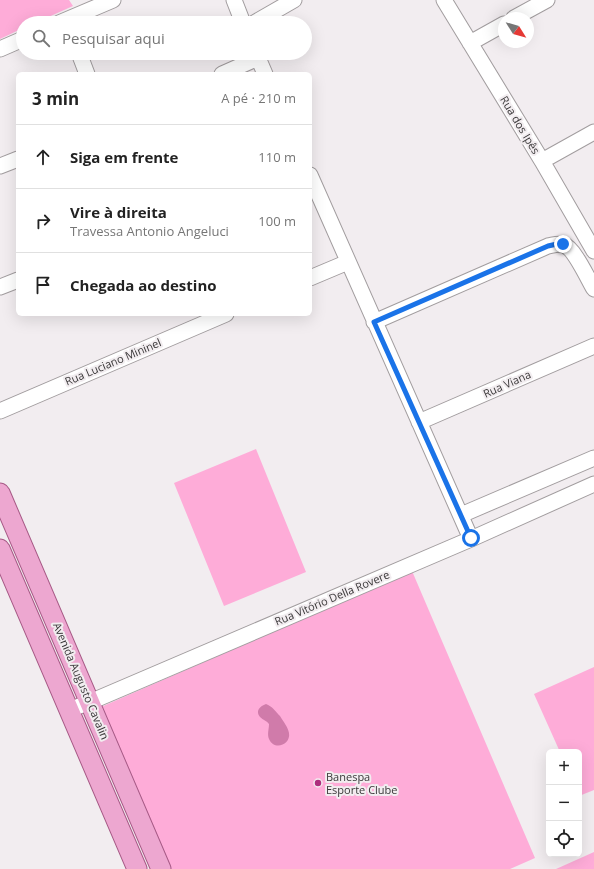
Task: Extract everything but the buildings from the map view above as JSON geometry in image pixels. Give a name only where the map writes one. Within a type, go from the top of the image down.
[{"type":"main road","name":"Avenida Augusto Cavalin","points":[[0,493],[161,869]]},
{"type":"main road","name":"Avenida Augusto Cavalin","points":[[0,549],[137,869]]},
{"type":"street","points":[[77,16],[113,0]]},
{"type":"street","points":[[234,0],[240,16]]},
{"type":"street","points":[[266,16],[294,0]]},
{"type":"street","name":"Rua dos Ipês","points":[[444,0],[542,161],[594,251]]},
{"type":"street","points":[[525,12],[547,0]]},
{"type":"street","points":[[470,43],[498,27]]},
{"type":"street","points":[[0,49],[16,42]]},
{"type":"street","points":[[82,60],[87,72]]},
{"type":"street","points":[[226,72],[249,60]]},
{"type":"street","points":[[259,60],[264,72]]},
{"type":"street","points":[[542,161],[594,132]]},
{"type":"street","points":[[0,166],[16,160]]},
{"type":"street","points":[[312,180],[471,538]]},
{"type":"street","points":[[374,322],[548,246],[557,244],[563,244],[573,252],[594,289]]},
{"type":"street","points":[[312,277],[348,262]]},
{"type":"street","points":[[0,287],[16,281]]},
{"type":"street","name":"Rua Luciano Mininel","points":[[0,411],[192,321],[216,316]]},
{"type":"street","name":"Rua Viana","points":[[419,422],[594,346]]},
{"type":"street","points":[[461,515],[594,458]]},
{"type":"street","name":"Rua Vitório Della Rovere","points":[[69,710],[594,484]]},
{"type":"shaded area","points":[[0,0],[69,0],[73,6],[51,16],[16,16],[16,31],[0,39]]},
{"type":"shaded area","points":[[256,449],[306,572],[224,606],[174,483]]},
{"type":"shaded area","name":"Banespa Esporte Clube","points":[[412,571],[535,858],[510,869],[171,869],[101,707]]},
{"type":"shaded area","points":[[594,667],[594,790],[582,795],[582,749],[559,749],[534,694]]},
{"type":"shaded area","points":[[266,704],[280,716],[287,726],[289,737],[282,745],[278,746],[271,743],[268,735],[269,724],[261,718],[258,713],[259,709]]},
{"type":"shaded area","points":[[594,852],[594,869],[556,869]]},
{"type":"place","name":"Banespa Esporte Clube","points":[[318,783]]},
{"type":"route","points":[[471,538],[374,322],[548,246],[563,244]]}]
